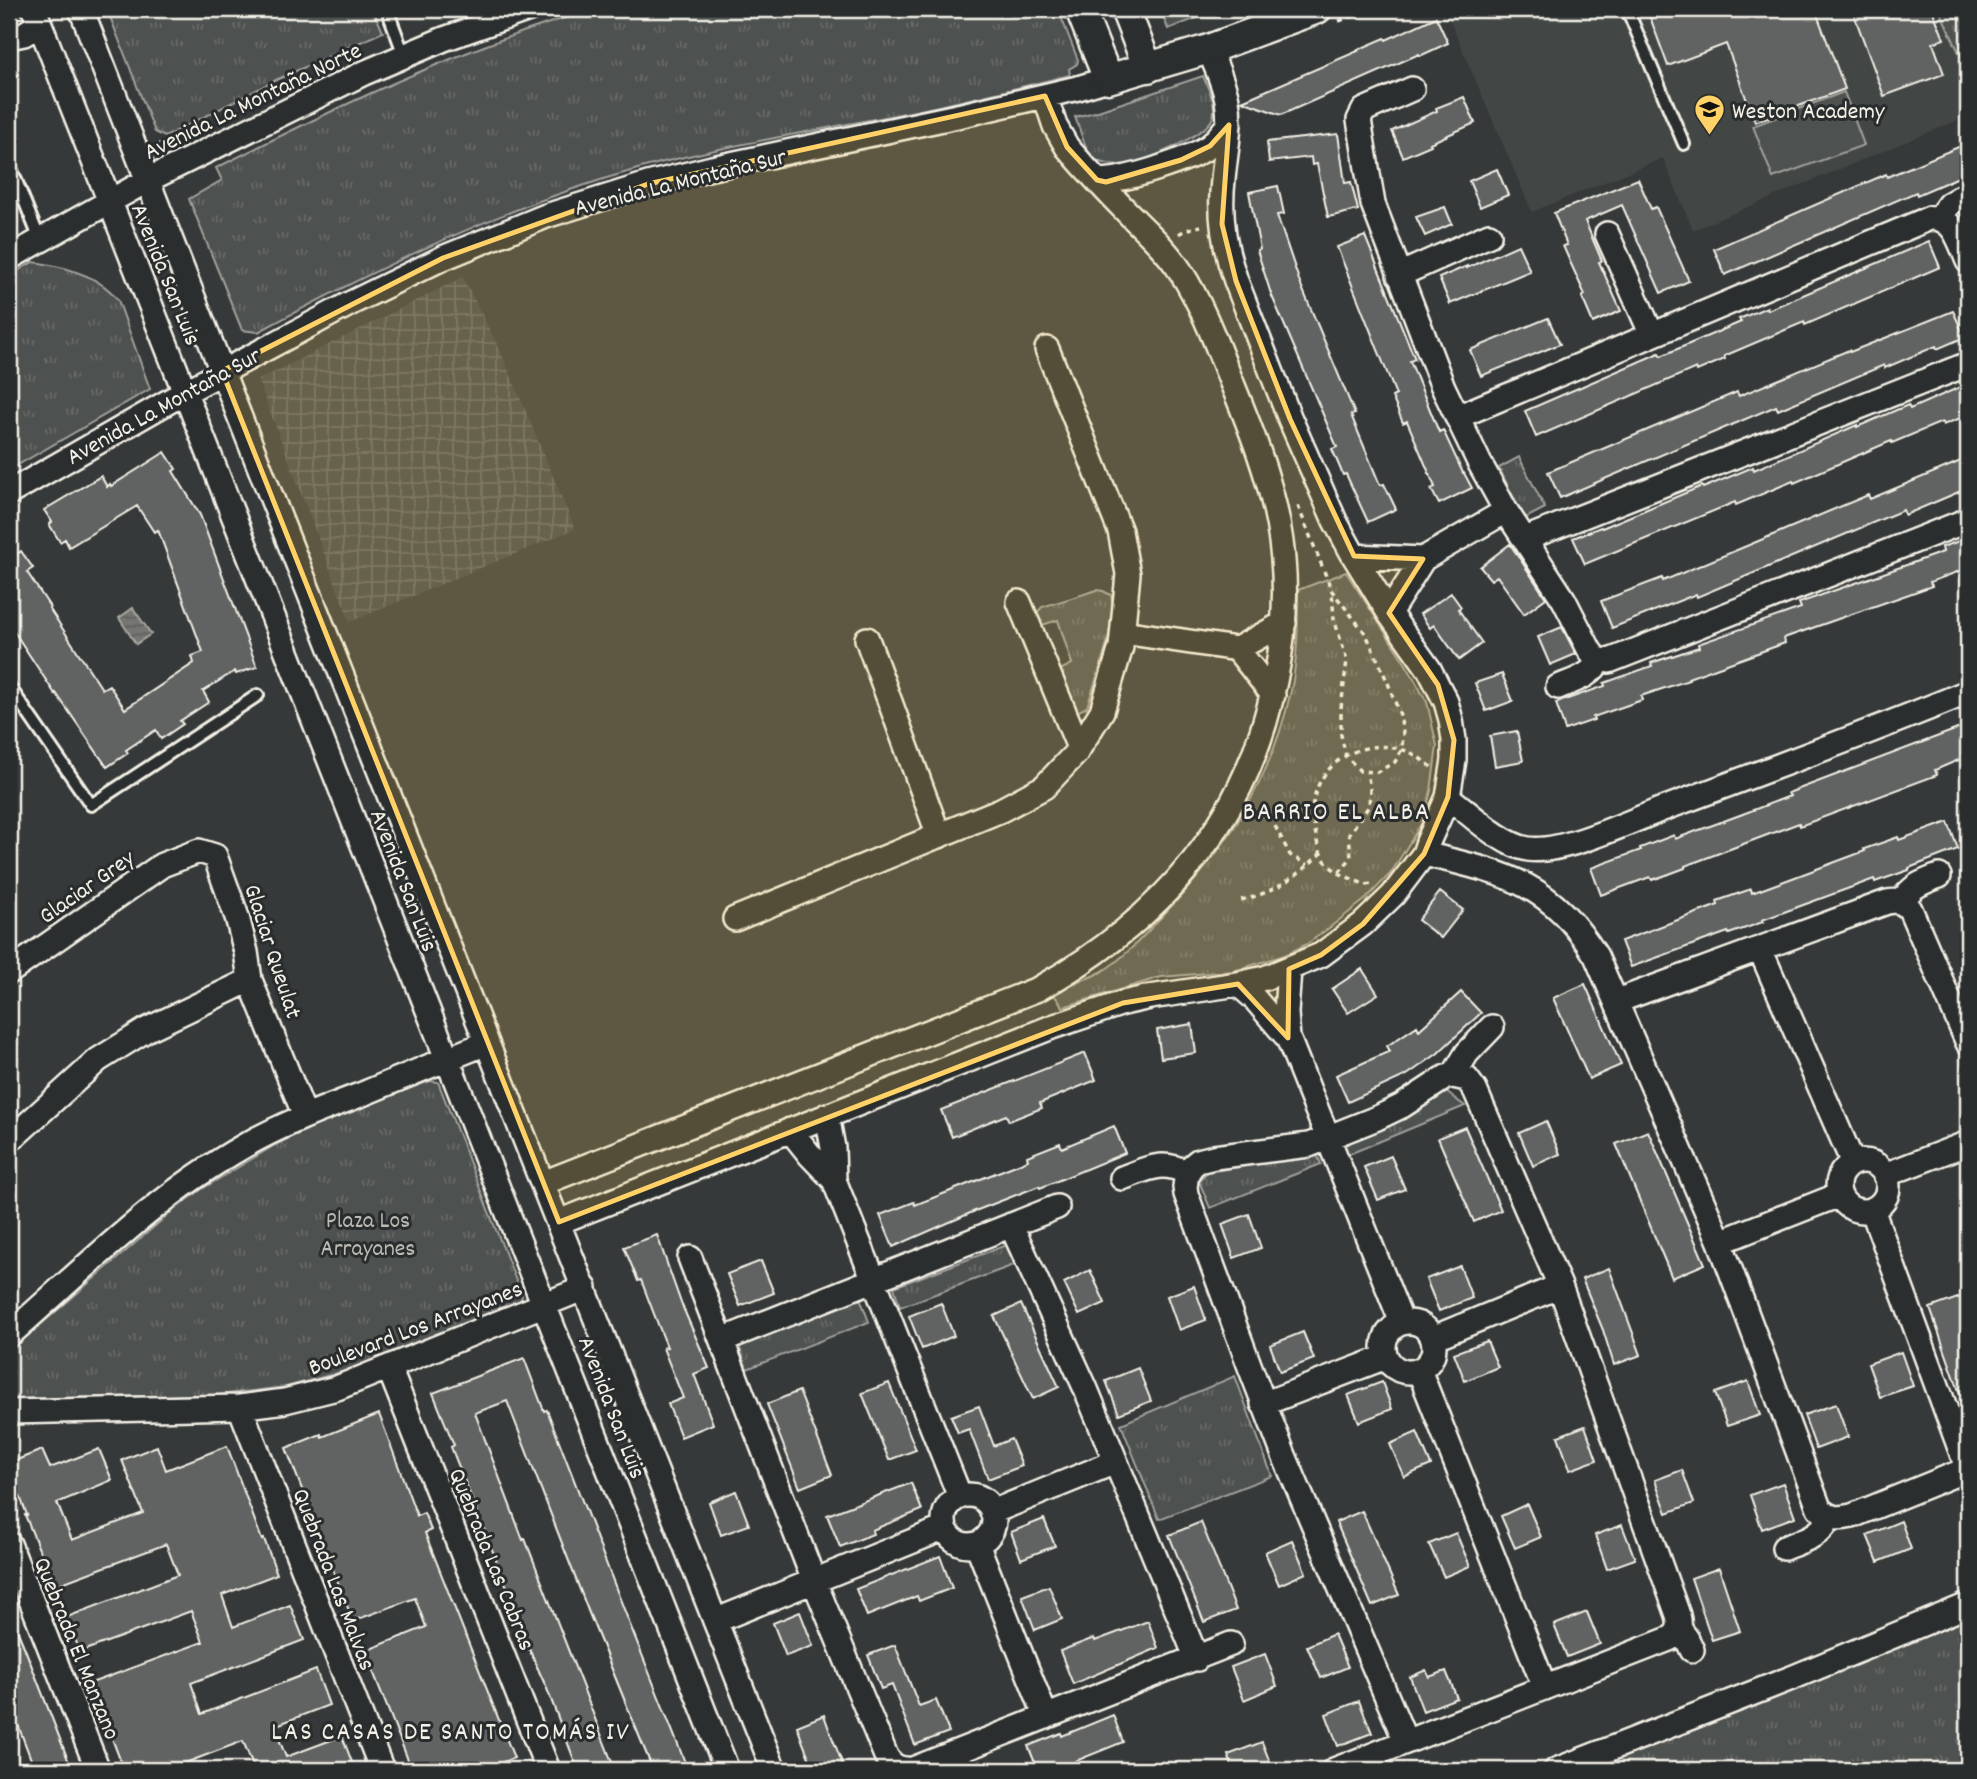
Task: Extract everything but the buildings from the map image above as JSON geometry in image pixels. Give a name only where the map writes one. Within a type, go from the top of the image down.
[{"type":"street","name":"Avenida San Luis","points":[[81,9],[774,1770]]},
{"type":"street","name":"Avenida La Montaña Norte","points":[[9,258],[148,180],[313,97],[404,55],[529,9]]},
{"type":"street","points":[[1080,9],[1108,79]]},
{"type":"street","points":[[1125,9],[1148,68]]},
{"type":"street","name":"Avenida La Montaña Sur","points":[[9,493],[222,371],[375,290],[505,232],[648,184],[1045,96],[1108,79],[1209,49],[1317,9]]},
{"type":"street","name":"Avenida San Luis","points":[[37,16],[727,1770]]},
{"type":"street","points":[[9,37],[24,34],[37,16]]},
{"type":"street","points":[[559,1222],[1052,1027],[1123,1003],[1238,984],[1289,969],[1321,955],[1363,924],[1393,895],[1424,854],[1449,788],[1454,760],[1451,720],[1446,702],[1429,669],[1389,613],[1353,556],[1335,521],[1290,419],[1229,262],[1221,201],[1229,125],[1227,99],[1209,49]]},
{"type":"street","points":[[1412,89],[1364,110],[1359,120],[1373,204],[1457,417],[1506,511],[1568,607],[1596,659],[1615,659],[1968,520]]},
{"type":"street","points":[[543,1182],[1038,989],[1069,972],[1125,932],[1177,882],[1216,832],[1242,786],[1262,735],[1273,695],[1284,623],[1282,552],[1271,495],[1255,439],[1203,311],[1186,280],[1168,254],[1067,147],[1059,136],[1045,96]]},
{"type":"street","points":[[1097,180],[1126,177],[1181,160],[1210,146],[1229,125]]},
{"type":"street","points":[[1940,218],[1949,204],[1968,194]]},
{"type":"street","points":[[1457,417],[1924,220],[1940,218],[1951,226],[1968,261]]},
{"type":"street","points":[[1607,234],[1652,335]]},
{"type":"street","points":[[1399,275],[1489,236]]},
{"type":"street","points":[[735,919],[1001,810],[1044,787],[1079,748],[1102,711],[1121,647],[1128,574],[1121,531],[1047,349]]},
{"type":"street","points":[[1525,539],[1968,363]]},
{"type":"street","points":[[1389,613],[1423,559],[1506,511]]},
{"type":"street","points":[[1353,556],[1423,559]]},
{"type":"street","points":[[1019,602],[1079,748]]},
{"type":"street","points":[[1123,632],[1237,649],[1284,623]]},
{"type":"street","points":[[867,639],[939,836]]},
{"type":"street","points":[[1237,649],[1273,695]]},
{"type":"street","points":[[1558,687],[1587,675],[1595,669],[1600,660]]},
{"type":"street","points":[[1449,788],[1501,837],[1516,846],[1529,849],[1553,847],[1591,836],[1799,759],[1968,692]]},
{"type":"street","name":"Glaciar Grey","points":[[9,972],[162,864],[199,851]]},
{"type":"street","name":"Glaciar Queulat","points":[[199,851],[215,856],[237,917],[250,980],[305,1116]]},
{"type":"street","points":[[1424,854],[1501,874],[1520,882],[1553,903],[1576,926],[1597,956],[1720,1242],[1816,1502],[1829,1517],[1836,1518],[1852,1516],[1968,1470],[1872,1209]]},
{"type":"street","points":[[1901,902],[1917,884],[1939,876]]},
{"type":"street","points":[[1617,1001],[1887,902],[1901,902],[1913,915],[1968,1043]]},
{"type":"street","points":[[1760,948],[1853,1163]]},
{"type":"street","points":[[1289,969],[1286,1013],[1288,1038],[1402,1323]]},
{"type":"street","points":[[9,1141],[99,1060],[146,1030],[250,980]]},
{"type":"street","points":[[1238,984],[1254,998],[1288,1038]]},
{"type":"street","points":[[1038,989],[1052,1027]]},
{"type":"street","points":[[1453,1076],[1467,1053],[1492,1027]]},
{"type":"street","points":[[9,1335],[184,1185],[242,1147],[305,1116],[487,1043]]},
{"type":"street","points":[[1406,1741],[1263,1404],[1185,1187],[1187,1173],[1192,1166],[1206,1158],[1298,1147],[1328,1138],[1377,1118],[1440,1080],[1453,1076],[1466,1079],[1475,1090],[1560,1286],[1678,1615],[1679,1628],[1692,1650]]},
{"type":"street","points":[[827,1115],[833,1149],[834,1180],[960,1497]]},
{"type":"street","points":[[790,1130],[834,1180]]},
{"type":"street","points":[[1885,1175],[1968,1143]]},
{"type":"street","points":[[1853,1163],[1872,1163],[1885,1175],[1886,1195],[1878,1206],[1866,1210],[1853,1209],[1842,1201],[1838,1189],[1840,1176],[1853,1163]]},
{"type":"street","points":[[1122,1178],[1162,1165],[1187,1173]]},
{"type":"street","points":[[1720,1242],[1839,1195]]},
{"type":"street","points":[[722,1340],[1057,1207]]},
{"type":"street","points":[[1011,1226],[1079,1375],[1196,1659]]},
{"type":"street","points":[[690,1258],[814,1581],[886,1756],[897,1768],[913,1769],[1231,1644]]},
{"type":"street","points":[[1433,1338],[1560,1286]]},
{"type":"street","name":"Boulevard Los Arrayanes","points":[[9,1412],[240,1406],[316,1394],[389,1368],[585,1288]]},
{"type":"street","points":[[1410,1322],[1423,1326],[1433,1338],[1433,1356],[1425,1367],[1419,1370],[1400,1370],[1386,1357],[1384,1350],[1387,1336],[1390,1330],[1402,1323],[1410,1322]]},
{"type":"street","points":[[1263,1404],[1386,1357]]},
{"type":"street","name":"Quebrada Las Cabras","points":[[389,1368],[548,1770]]},
{"type":"street","points":[[1419,1370],[1545,1688]]},
{"type":"street","name":"Quebrada Las Malvas","points":[[240,1406],[382,1770]]},
{"type":"street","points":[[992,1512],[1115,1462]]},
{"type":"street","points":[[960,1497],[979,1498],[985,1501],[992,1512],[992,1531],[977,1544],[958,1543],[945,1528],[946,1510],[960,1497]]},
{"type":"street","points":[[1784,1548],[1820,1532],[1829,1517]]},
{"type":"street","points":[[715,1621],[945,1528]]},
{"type":"street","name":"Quebrada El Manzano","points":[[9,1544],[98,1770]]},
{"type":"street","points":[[977,1544],[1046,1717]]},
{"type":"street","points":[[1556,1770],[1794,1677],[1968,1605]]},
{"type":"street","points":[[1334,1770],[1674,1637],[1679,1628]]},
{"type":"lane","points":[[387,9],[404,55]]},
{"type":"lane","points":[[1628,9],[1684,144]]},
{"type":"lane","points":[[9,163],[40,240]]},
{"type":"lane","points":[[9,686],[91,805],[258,695]]},
{"type":"path","points":[[152,143],[161,145],[187,133]]},
{"type":"path","points":[[1177,236],[1185,230],[1205,226]]},
{"type":"path","points":[[1297,503],[1332,591],[1366,634],[1388,683],[1402,724],[1402,749],[1395,762],[1377,772],[1360,771],[1346,756],[1341,735],[1341,708],[1347,660],[1334,619],[1332,591]]},
{"type":"path","points":[[1393,895],[1374,884],[1366,885],[1339,872],[1320,854],[1313,818],[1316,792],[1328,770],[1353,750],[1366,747],[1389,747],[1411,752],[1449,788]]},
{"type":"path","points":[[1339,872],[1351,858],[1349,834],[1369,806],[1367,772]]},
{"type":"path","points":[[1275,826],[1290,855],[1308,865]]},
{"type":"path","points":[[1241,900],[1259,896],[1291,880],[1320,854]]},
{"type":"highlighted area","points":[[1045,96],[1067,147],[1097,180],[1106,182],[1181,160],[1210,146],[1229,125],[1222,224],[1236,281],[1290,419],[1354,556],[1423,559],[1389,613],[1438,685],[1454,740],[1448,797],[1424,854],[1363,924],[1321,955],[1289,969],[1288,1038],[1238,984],[1123,1003],[559,1222],[222,371],[443,258],[648,184]]},
{"type":"shaded area","name":"Weston Academy","points":[[1445,9],[1939,9],[1968,72],[1968,116],[1693,230],[1663,158],[1532,212]]},
{"type":"shaded area","points":[[463,277],[501,352],[575,529],[350,622],[258,380]]},
{"type":"shaded area","points":[[133,608],[151,634],[136,644],[119,618]]},
{"type":"green space","points":[[107,9],[373,9],[383,32],[276,80],[165,137],[155,132]]},
{"type":"green space","points":[[595,9],[1058,9],[1078,60],[1077,64],[1069,69],[1070,75],[921,110],[705,152],[591,183],[445,239],[258,332],[242,330],[189,199],[222,180],[216,168],[308,122],[449,60],[497,41]]},
{"type":"green space","points":[[1160,9],[1221,9],[1168,29]]},
{"type":"green space","points":[[1939,9],[1968,9],[1968,72]]},
{"type":"green space","points":[[1203,76],[1214,112],[1208,124],[1199,132],[1158,154],[1123,165],[1106,164],[1089,154],[1075,117]]},
{"type":"green space","points":[[1844,92],[1864,145],[1773,178],[1753,126]]},
{"type":"green space","points":[[33,262],[80,273],[110,291],[118,300],[150,389],[9,470],[9,276]]},
{"type":"green space","points":[[1519,457],[1545,508],[1524,519],[1499,468]]},
{"type":"green space","points":[[1346,572],[1427,702],[1437,746],[1431,791],[1423,821],[1391,873],[1366,899],[1329,928],[1307,944],[1285,955],[1233,971],[1161,977],[1063,1007],[1052,992],[1101,972],[1126,953],[1187,889],[1227,839],[1259,784],[1282,724],[1295,666],[1298,590]]},
{"type":"green space","points":[[1097,590],[1111,595],[1109,636],[1087,707],[1077,712],[1071,709],[1058,671],[1072,664],[1058,620],[1039,626],[1036,614],[1042,607]]},
{"type":"green space","name":"Plaza Los Arrayanes","points":[[430,1081],[438,1082],[522,1296],[519,1304],[345,1371],[286,1387],[219,1395],[9,1399],[9,1352],[170,1213],[202,1189],[275,1145],[344,1112]]},
{"type":"green space","points":[[1446,1092],[1465,1106],[1347,1155],[1342,1144]]},
{"type":"green space","points":[[1317,1155],[1321,1164],[1210,1208],[1199,1181],[1207,1172]]},
{"type":"green space","points":[[1009,1244],[1014,1265],[900,1307],[894,1287]]},
{"type":"green space","points":[[859,1295],[869,1322],[747,1369],[739,1346]]},
{"type":"green space","points":[[1235,1376],[1272,1476],[1159,1519],[1121,1424]]},
{"type":"green space","points":[[1968,1603],[1968,1770],[1542,1770]]},
{"type":"place","name":"Weston Academy","points":[[1709,137]]},
{"type":"district","name":"BARRIO EL ALBA","points":[[1337,810]]},
{"type":"district","name":"LAS CASAS DE SANTO TOMÁS IV","points":[[451,1730]]}]
